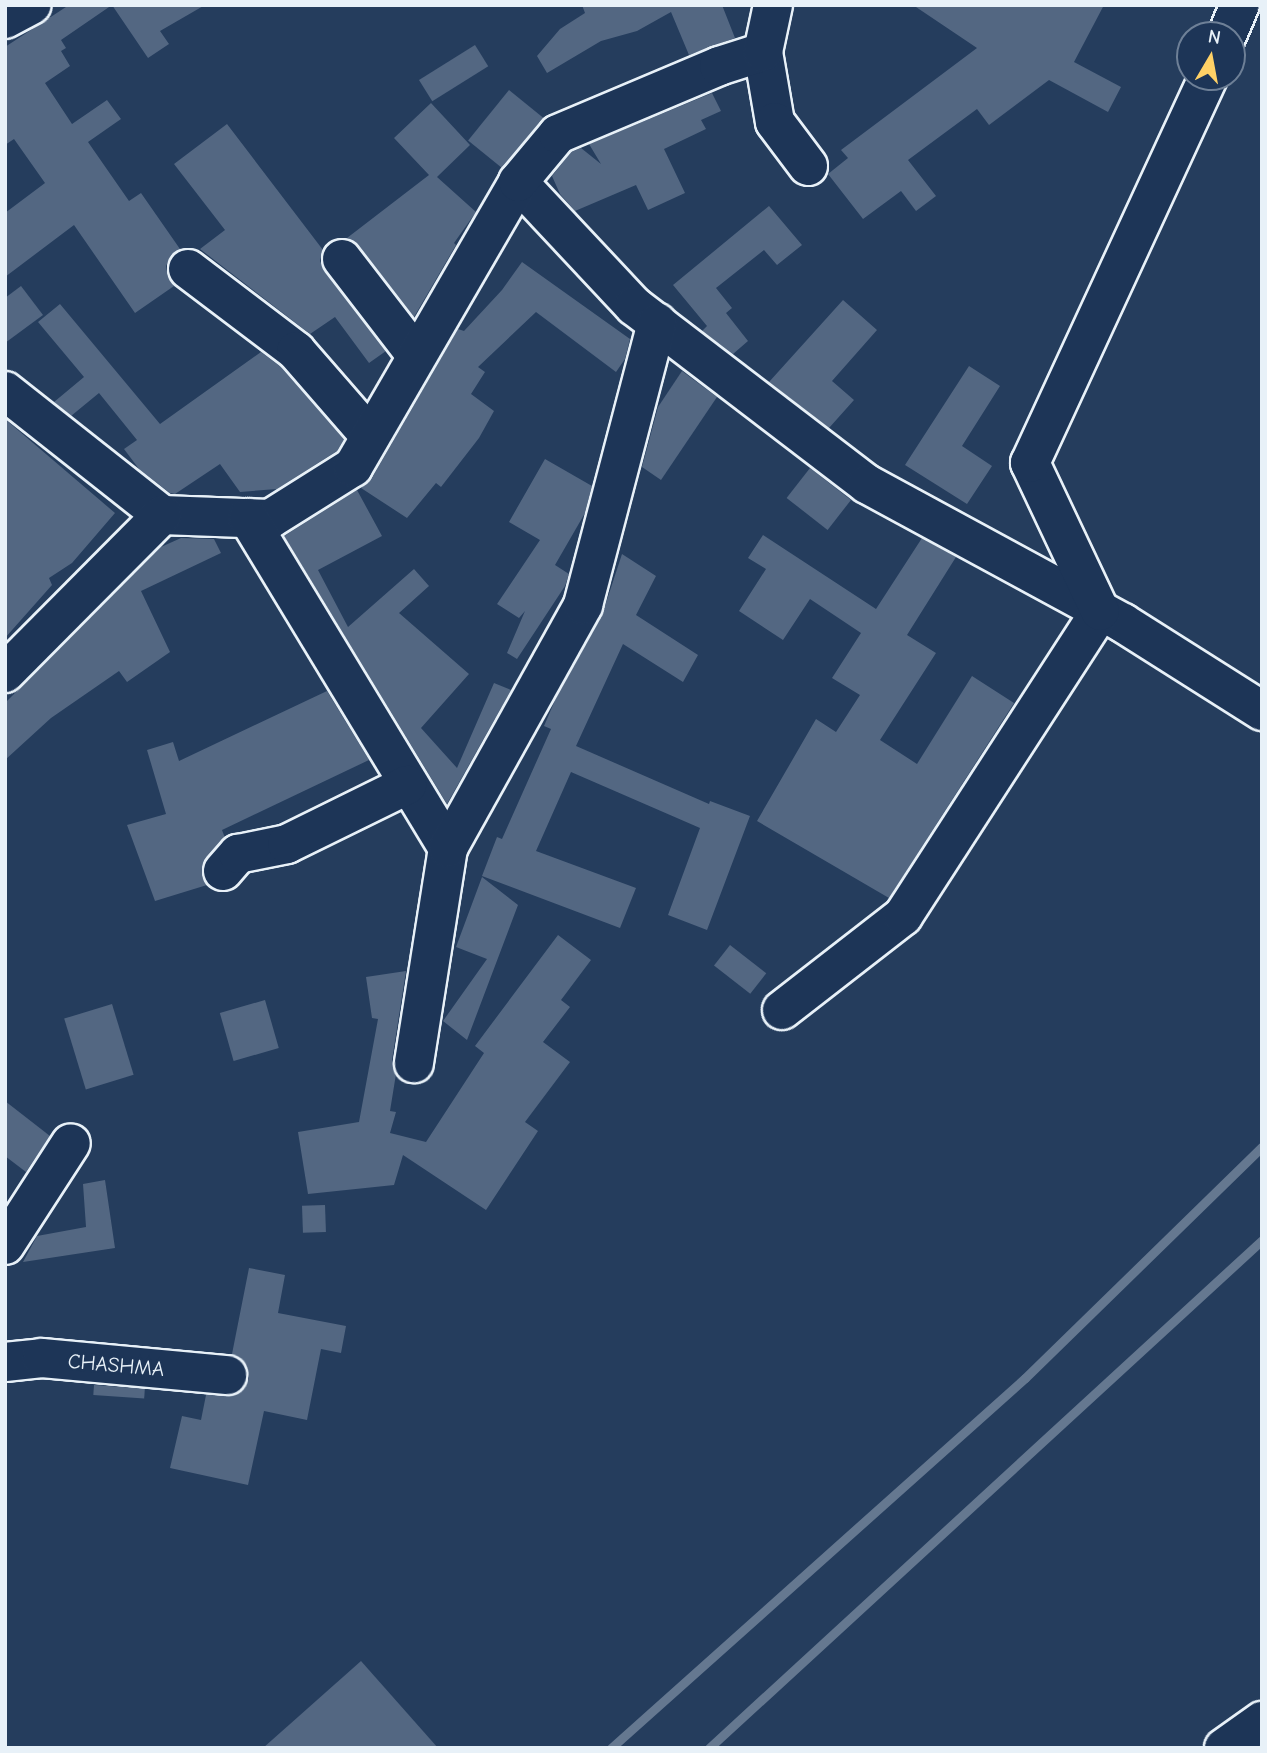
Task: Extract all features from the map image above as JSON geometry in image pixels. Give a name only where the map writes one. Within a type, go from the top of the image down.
[{"type":"main road","points":[[5,19],[31,5]]},
{"type":"main road","points":[[773,5],[763,52],[775,122],[808,166]]},
{"type":"main road","points":[[5,391],[162,515],[270,519],[354,467],[518,181],[558,134],[719,66],[763,52]]},
{"type":"main road","points":[[1100,611],[1030,463],[1202,91]]},
{"type":"main road","points":[[518,181],[634,306],[867,484],[1100,611],[1262,710]]},
{"type":"main road","points":[[342,259],[416,355]]},
{"type":"main road","points":[[188,269],[296,351],[370,436]]},
{"type":"main road","points":[[414,1063],[448,848],[583,605],[657,323]]},
{"type":"main road","points":[[5,673],[162,515]]},
{"type":"main road","points":[[248,518],[407,785],[448,848]]},
{"type":"main road","points":[[782,1010],[903,916],[1100,611]]},
{"type":"main road","points":[[223,871],[238,855],[287,844],[407,785]]},
{"type":"main road","points":[[5,1245],[71,1143]]},
{"type":"main road","name":"CHASHMA","points":[[5,1362],[42,1358],[227,1375]]},
{"type":"main road","points":[[1224,1748],[1262,1721]]},
{"type":"building","points":[[69,5],[112,5],[61,40],[66,48],[61,51],[70,66],[45,83],[72,124],[107,100],[121,119],[88,142],[129,201],[141,193],[180,249],[171,255],[166,266],[168,277],[174,286],[135,313],[74,225],[5,277],[5,213],[45,183],[14,139],[5,145],[5,47]]},
{"type":"building","points":[[112,5],[205,5],[160,31],[169,44],[148,58]]},
{"type":"building","points":[[582,5],[722,5],[735,38],[689,55],[671,12],[637,31],[601,41],[547,73],[537,56],[560,29],[585,13]]},
{"type":"building","points":[[913,5],[1104,5],[1074,62],[1121,87],[1108,112],[1049,80],[989,125],[977,109],[908,160],[936,196],[916,211],[901,191],[863,219],[828,174],[848,158],[841,150],[977,48]]},
{"type":"building","points":[[475,45],[488,66],[432,101],[419,80]]},
{"type":"building","points":[[509,90],[543,118],[502,168],[468,141]]},
{"type":"building","points":[[712,93],[721,111],[701,120],[706,129],[664,149],[685,193],[648,210],[636,185],[575,211],[560,194],[552,176],[571,152],[581,148],[601,164],[589,144]]},
{"type":"building","points":[[431,103],[470,145],[437,177],[476,212],[454,243],[456,245],[414,317],[359,246],[347,238],[429,175],[394,138]]},
{"type":"building","points":[[227,124],[323,250],[320,261],[325,272],[386,351],[369,363],[335,317],[310,334],[200,249],[225,230],[174,164]]},
{"type":"building","points":[[769,206],[802,245],[777,265],[764,250],[716,288],[732,308],[726,313],[748,341],[733,354],[702,331],[707,326],[673,285]]},
{"type":"building","points":[[522,262],[630,339],[625,359],[616,372],[536,312],[478,367],[485,372],[471,394],[494,411],[479,438],[441,487],[436,483],[407,518],[361,488],[372,478],[458,329],[464,331],[502,290]]},
{"type":"building","points":[[21,286],[43,315],[5,343],[5,298]]},
{"type":"building","points":[[843,300],[877,330],[832,381],[854,400],[829,428],[769,382]]},
{"type":"building","points":[[60,304],[160,424],[261,352],[281,367],[344,439],[337,451],[277,489],[240,492],[220,464],[175,494],[170,493],[139,469],[124,449],[137,440],[99,393],[71,416],[54,402],[84,377],[38,322]]},
{"type":"building","points":[[969,366],[1000,386],[962,446],[992,466],[967,504],[905,465]]},
{"type":"building","points":[[682,371],[717,397],[661,480],[642,467],[658,407]]},
{"type":"building","points":[[5,419],[115,513],[72,563],[49,578],[52,585],[5,638]]},
{"type":"building","points":[[545,459],[592,486],[585,513],[555,565],[569,574],[565,586],[517,659],[507,653],[525,611],[519,618],[497,604],[540,540],[509,522]]},
{"type":"building","points":[[810,468],[851,500],[828,530],[787,498]]},
{"type":"building","points":[[357,490],[382,536],[318,570],[348,627],[414,569],[429,586],[399,613],[469,674],[421,728],[457,768],[494,683],[511,690],[447,804],[284,536]]},
{"type":"building","points":[[763,535],[876,609],[922,538],[956,557],[907,635],[936,653],[880,740],[917,764],[972,676],[1014,703],[889,898],[757,821],[816,719],[836,732],[860,695],[832,678],[861,633],[810,599],[783,640],[739,611],[766,569],[748,558]]},
{"type":"building","points":[[181,538],[214,539],[221,553],[141,591],[170,652],[127,682],[119,671],[51,718],[5,760],[5,703],[161,547]]},
{"type":"building","points":[[622,554],[656,576],[636,615],[698,655],[683,682],[623,644],[576,746],[709,804],[710,801],[750,816],[707,930],[668,915],[700,828],[571,772],[536,851],[636,888],[620,928],[482,876],[497,837],[502,839],[551,729],[544,726],[556,698],[602,615]]},
{"type":"building","points":[[327,691],[369,760],[222,830],[225,838],[202,866],[202,877],[207,885],[155,901],[127,825],[166,814],[147,750],[173,742],[179,761]]},
{"type":"building","points":[[482,877],[518,905],[467,1040],[443,1021],[487,959],[456,947]]},
{"type":"building","points":[[558,935],[591,960],[561,1000],[570,1007],[543,1042],[570,1062],[525,1122],[538,1131],[486,1210],[403,1155],[394,1185],[308,1194],[298,1132],[359,1122],[378,1019],[372,1018],[366,977],[406,971],[392,1060],[396,1074],[390,1111],[396,1112],[390,1133],[426,1142],[484,1053],[475,1046]]},
{"type":"building","points":[[730,945],[766,973],[750,994],[714,965]]},
{"type":"building","points":[[265,1000],[279,1048],[234,1061],[220,1013]]},
{"type":"building","points":[[112,1004],[134,1075],[86,1089],[64,1019]]},
{"type":"building","points":[[5,1101],[50,1136],[26,1172],[5,1156]]},
{"type":"building","points":[[105,1180],[115,1248],[23,1262],[37,1236],[86,1227],[83,1184]]},
{"type":"building","points":[[325,1205],[326,1232],[303,1233],[302,1206]]},
{"type":"building","points":[[249,1268],[285,1275],[278,1313],[346,1326],[341,1353],[321,1349],[307,1420],[264,1411],[248,1485],[170,1468],[182,1416],[201,1420],[206,1395],[235,1395],[245,1387],[249,1378],[247,1367],[240,1358],[232,1354]]},
{"type":"building","points":[[94,1385],[145,1389],[144,1399],[93,1395]]},
{"type":"building","points":[[361,1661],[438,1748],[263,1748]]},
{"type":"waterway","points":[[611,1748],[1025,1378],[1262,1147]]},
{"type":"waterway","points":[[709,1748],[1262,1240]]}]
